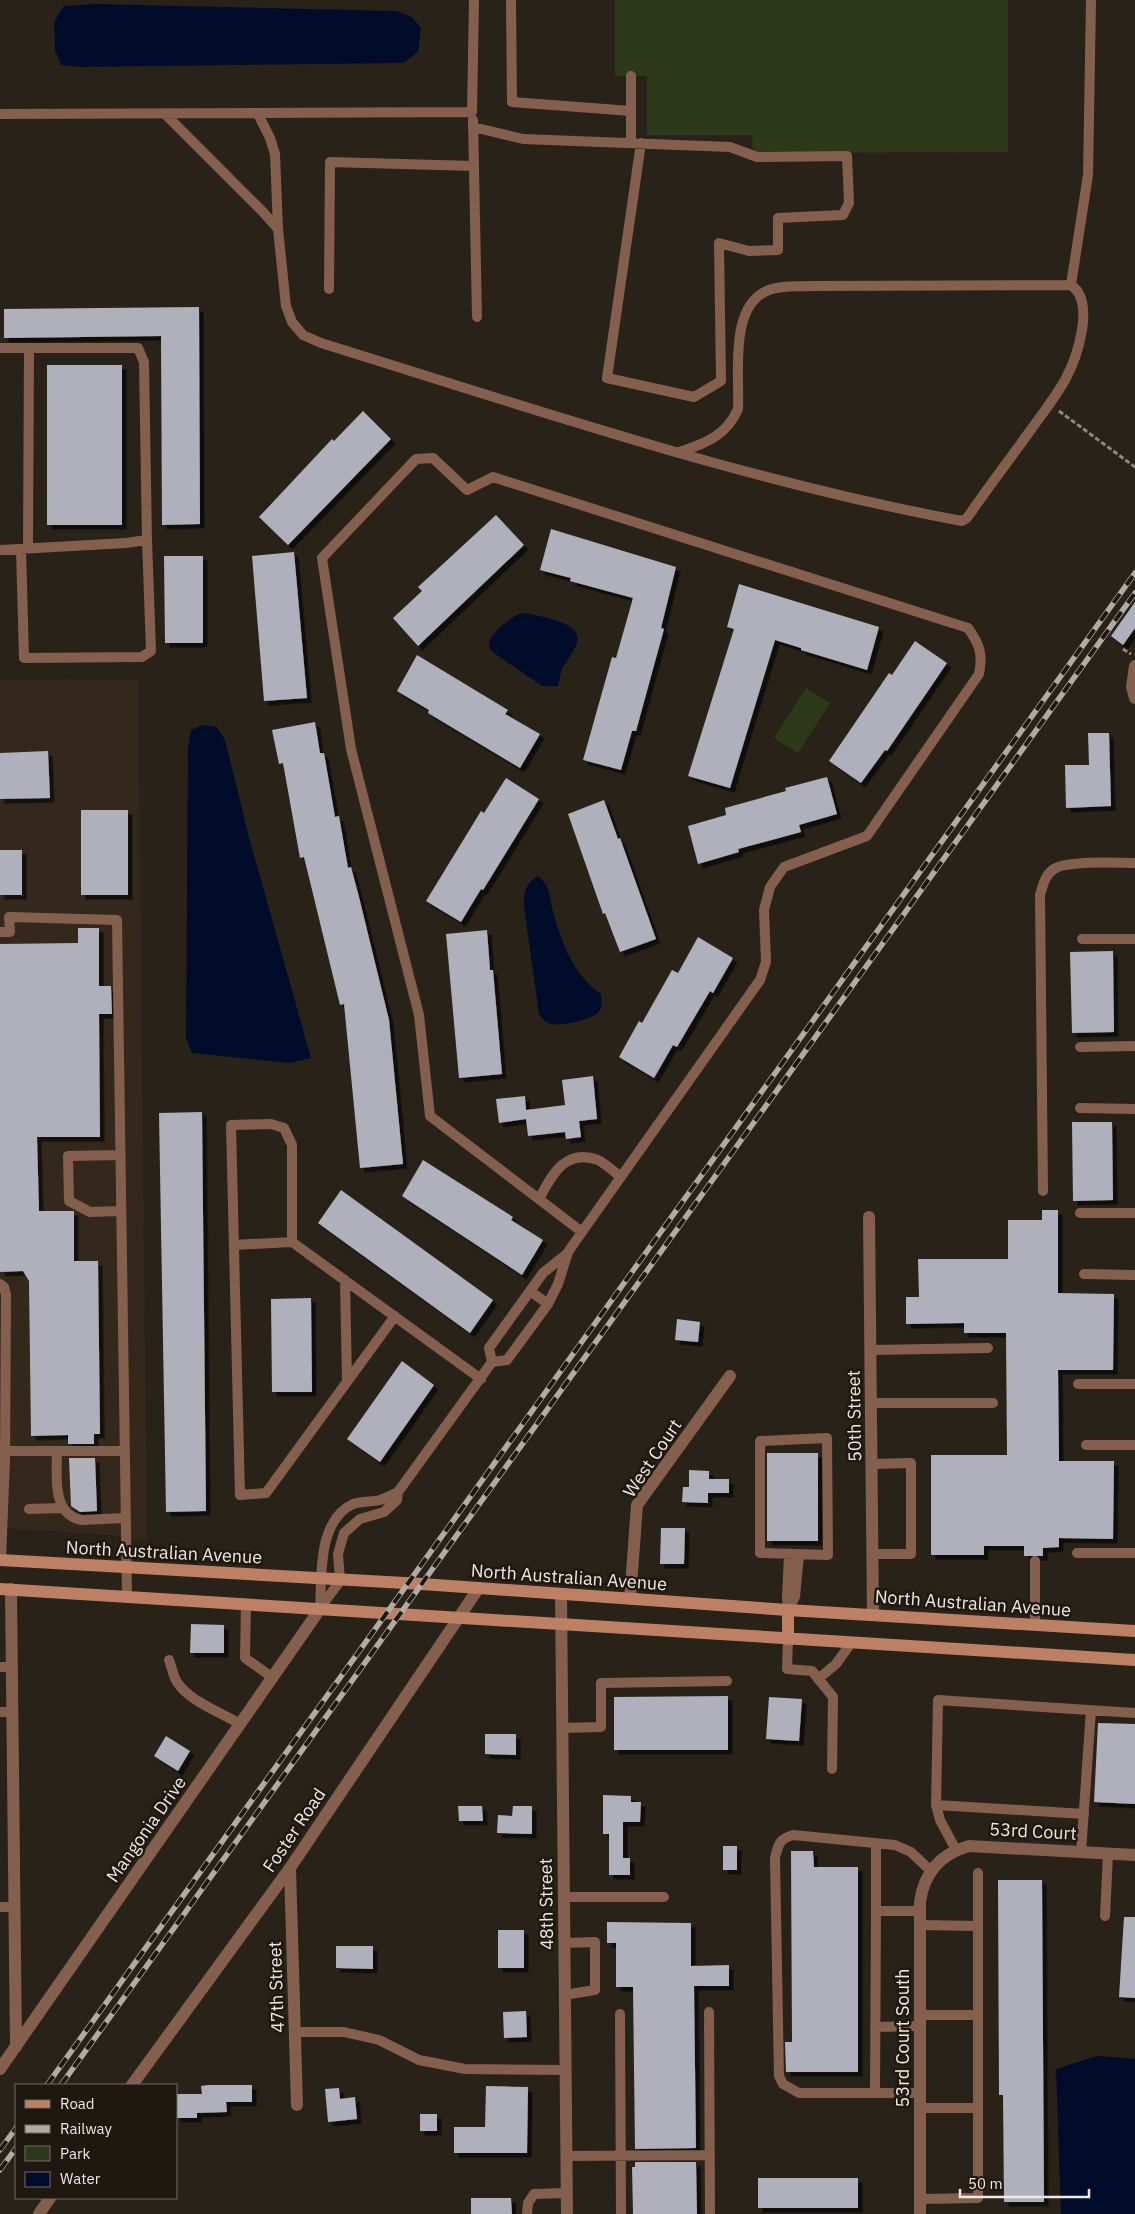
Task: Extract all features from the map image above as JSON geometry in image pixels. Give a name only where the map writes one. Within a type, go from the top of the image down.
[{"type":"main road","name":"North Australian Avenue","points":[[0,1560],[321,1580],[422,1584],[560,1595],[1135,1631]]},
{"type":"main road","points":[[6,1589],[1135,1660]]},
{"type":"main road","points":[[788,1610],[788,1639]]},
{"type":"street","points":[[1135,666],[1132,687],[1135,698]]},
{"type":"street","name":"50th Street","points":[[869,1217],[873,1614]]},
{"type":"street","name":"West Court","points":[[630,1599],[637,1505],[730,1376]]},
{"type":"street","points":[[6,1589],[6,1712],[14,1907],[16,2046]]},
{"type":"street","name":"Foster Road","points":[[133,2084],[290,1868],[478,1589]]},
{"type":"street","name":"48th Street","points":[[560,1595],[567,2214]]},
{"type":"street","name":"Mangonia Drive","points":[[0,2069],[320,1609]]},
{"type":"street","name":"53rd Court","points":[[933,1868],[944,1856],[956,1850],[982,1846],[1135,1855]]},
{"type":"street","name":"47th Street","points":[[290,1868],[297,2106]]},
{"type":"street","name":"53rd Court South","points":[[920,2214],[920,1911],[922,1889],[933,1868]]},
{"type":"street","points":[[39,2214],[49,2199]]},
{"type":"lane","points":[[474,0],[472,112],[477,317]]},
{"type":"lane","points":[[511,0],[512,102],[630,111]]},
{"type":"lane","points":[[1071,284],[1088,175],[1091,0]]},
{"type":"lane","points":[[473,127],[523,139],[636,143],[730,147],[758,156],[847,156],[849,203],[843,216],[778,218],[778,250],[749,252],[719,243],[721,381],[694,397],[607,378],[636,143],[630,111],[631,76]]},
{"type":"lane","points":[[0,114],[166,115],[472,112]]},
{"type":"lane","points":[[258,114],[270,138],[275,154],[278,230],[286,306],[292,322],[303,335],[321,344],[679,452],[886,505],[962,521],[967,518],[1066,379],[1078,348],[1083,322],[1083,302],[1077,289],[1071,284],[811,286],[768,290],[760,294],[740,327],[738,341],[739,400],[734,419],[713,439],[679,452]]},
{"type":"lane","points":[[166,115],[263,212],[278,230]]},
{"type":"lane","points":[[329,289],[330,162],[474,166]]},
{"type":"lane","points":[[0,348],[28,348],[138,348],[144,362],[151,650],[142,657],[24,658],[28,348]]},
{"type":"lane","points":[[320,1609],[321,1580],[328,1532],[339,1514],[354,1504],[381,1500],[398,1492],[492,1362],[489,1348],[543,1273],[568,1252],[760,980],[766,962],[764,910],[770,887],[784,867],[867,836],[979,674],[982,659],[977,641],[968,628],[492,477],[467,490],[433,458],[416,459],[322,558],[351,749],[419,1015],[430,1116],[582,1232]]},
{"type":"lane","points":[[0,550],[126,543],[147,540]]},
{"type":"lane","points":[[1043,1191],[1040,895],[1044,880],[1053,869],[1064,865],[1135,863]]},
{"type":"lane","points":[[0,932],[10,932],[9,917],[117,920],[126,1597]]},
{"type":"lane","points":[[1082,939],[1135,940]]},
{"type":"lane","points":[[1080,1047],[1135,1046]]},
{"type":"lane","points":[[1080,1108],[1135,1108]]},
{"type":"lane","points":[[292,1242],[292,1145],[284,1128],[271,1124],[231,1125],[240,1495],[266,1493],[395,1316]]},
{"type":"lane","points":[[120,1155],[68,1156],[69,1201],[90,1212],[121,1211]]},
{"type":"lane","points":[[539,1199],[552,1176],[564,1162],[581,1157],[599,1161],[621,1177]]},
{"type":"lane","points":[[1080,1212],[1135,1213]]},
{"type":"lane","points":[[234,1245],[292,1242],[481,1379]]},
{"type":"lane","points":[[492,1362],[506,1360],[548,1304],[558,1284],[568,1252]]},
{"type":"lane","points":[[1084,1274],[1135,1274]]},
{"type":"lane","points":[[345,1280],[347,1382]]},
{"type":"lane","points":[[0,1284],[4,1287],[6,1295],[0,1560]]},
{"type":"lane","points":[[530,1291],[548,1304]]},
{"type":"lane","points":[[871,1350],[988,1348]]},
{"type":"lane","points":[[1078,1384],[1135,1384]]},
{"type":"lane","points":[[871,1403],[993,1403]]},
{"type":"lane","points":[[827,1438],[828,1555],[794,1555],[760,1554],[760,1441],[827,1438]]},
{"type":"lane","points":[[1086,1445],[1135,1445]]},
{"type":"lane","points":[[3,1451],[124,1451]]},
{"type":"lane","points":[[57,1451],[59,1499],[62,1508],[70,1516],[82,1520],[126,1518]]},
{"type":"lane","points":[[872,1464],[911,1463],[911,1554],[873,1554]]},
{"type":"lane","points":[[320,1609],[340,1580],[338,1554],[344,1532],[360,1519],[384,1512],[397,1500],[398,1492]]},
{"type":"lane","points":[[29,1509],[62,1508]]},
{"type":"lane","points":[[1077,1553],[1135,1553]]},
{"type":"lane","points":[[788,1610],[787,1597],[794,1555]]},
{"type":"lane","points":[[1034,1561],[1035,1625]]},
{"type":"lane","points":[[246,1604],[245,1658],[272,1677]]},
{"type":"lane","points":[[788,1639],[787,1669],[812,1671],[833,1698],[832,1770]]},
{"type":"lane","points":[[818,1679],[836,1664],[851,1643]]},
{"type":"lane","points":[[169,1660],[176,1682],[191,1698],[240,1724]]},
{"type":"lane","points":[[562,1728],[601,1727],[601,1683],[727,1681]]},
{"type":"lane","points":[[956,1850],[940,1820],[936,1805],[938,1700],[1135,1713]]},
{"type":"lane","points":[[1081,1852],[1091,1710]]},
{"type":"lane","points":[[936,1805],[1084,1814]]},
{"type":"lane","points":[[920,2093],[799,2093],[783,2084],[779,2076],[776,1858],[779,1843],[784,1837],[793,1835],[904,1847],[933,1868]]},
{"type":"lane","points":[[875,2093],[876,1844]]},
{"type":"lane","points":[[1105,1916],[1108,1854]]},
{"type":"lane","points":[[920,2199],[978,2198],[978,1873]]},
{"type":"lane","points":[[564,1897],[664,1897]]},
{"type":"lane","points":[[0,1907],[14,1907]]},
{"type":"lane","points":[[876,1911],[920,1911]]},
{"type":"lane","points":[[920,1925],[978,1926]]},
{"type":"lane","points":[[564,1944],[595,1942],[595,1990],[564,1996]]},
{"type":"lane","points":[[708,2012],[710,2214]]},
{"type":"lane","points":[[620,2014],[621,2214]]},
{"type":"lane","points":[[875,2027],[977,2015]]},
{"type":"lane","points":[[294,2032],[344,2032],[379,2040],[419,2060],[465,2069],[565,2070]]},
{"type":"lane","points":[[920,2108],[977,2108]]},
{"type":"lane","points":[[566,2156],[710,2155]]},
{"type":"lane","points":[[527,2214],[528,2203],[534,2194],[566,2193]]},
{"type":"path","points":[[1073,422],[1135,467]]},
{"type":"shaded area","points":[[138,679],[147,1541],[110,1535],[0,1528],[0,680]]},
{"type":"green space","points":[[615,0],[1008,0],[1008,152],[753,153],[752,135],[647,135],[647,76],[615,76]]},
{"type":"green space","points":[[806,688],[830,703],[798,753],[774,738]]},
{"type":"water","points":[[95,4],[396,11],[412,17],[421,28],[418,52],[403,63],[78,67],[61,65],[55,50],[54,22],[64,6]]},
{"type":"water","points":[[522,613],[537,615],[560,622],[575,631],[577,641],[572,654],[562,669],[558,686],[542,686],[491,651],[489,643],[494,634],[508,621]]},
{"type":"water","points":[[203,725],[217,727],[225,740],[250,841],[311,1058],[290,1063],[192,1053],[186,1038],[188,748],[191,730]]},
{"type":"water","points":[[538,876],[548,889],[557,926],[571,959],[584,979],[601,994],[602,1004],[600,1010],[592,1017],[570,1023],[551,1024],[539,1014],[524,906],[526,889],[530,882]]},
{"type":"water","points":[[1097,2056],[1135,2059],[1135,2214],[1061,2214],[1056,2069]]},
{"type":"building","points":[[199,307],[200,524],[162,525],[161,336],[4,338],[4,309]]},
{"type":"building","points":[[47,365],[122,365],[122,525],[47,525]]},
{"type":"building","points":[[363,411],[391,439],[288,545],[259,517],[332,439],[334,441]]},
{"type":"building","points":[[496,515],[524,545],[418,646],[393,618],[422,591],[418,587]]},
{"type":"building","points":[[551,529],[676,567],[661,628],[664,629],[636,731],[632,731],[621,770],[583,760],[612,657],[616,658],[633,598],[570,581],[571,578],[540,570]]},
{"type":"building","points":[[294,552],[307,698],[264,701],[252,556]]},
{"type":"building","points":[[164,556],[203,556],[203,643],[165,643]]},
{"type":"building","points":[[739,584],[879,627],[867,670],[775,640],[730,788],[688,776],[734,629],[727,627]]},
{"type":"building","points":[[1135,602],[1135,628],[1123,645],[1111,636]]},
{"type":"building","points":[[915,641],[947,663],[887,751],[885,750],[861,783],[829,761],[889,673],[892,675]]},
{"type":"building","points":[[417,655],[508,710],[505,714],[540,734],[520,768],[428,713],[429,710],[397,691]]},
{"type":"building","points":[[315,722],[320,753],[324,753],[335,817],[339,816],[348,868],[351,867],[389,1020],[403,1164],[360,1168],[344,1004],[340,1005],[304,857],[300,858],[283,763],[279,764],[272,730]]},
{"type":"building","points":[[1088,733],[1109,733],[1111,806],[1066,808],[1065,765],[1089,765]]},
{"type":"building","points":[[48,751],[50,798],[0,799],[0,753]]},
{"type":"building","points":[[827,777],[837,814],[799,825],[801,832],[738,849],[739,852],[698,864],[688,826],[726,815],[725,808],[786,791],[785,788]]},
{"type":"building","points":[[506,778],[539,799],[461,922],[426,901],[481,811],[484,813]]},
{"type":"building","points":[[604,800],[618,839],[620,838],[656,939],[620,952],[605,913],[603,914],[568,814]]},
{"type":"building","points":[[81,810],[128,810],[128,895],[81,895]]},
{"type":"building","points":[[0,850],[22,850],[22,895],[0,895]]},
{"type":"building","points":[[78,928],[99,928],[99,986],[111,986],[112,1014],[99,1014],[100,1137],[37,1137],[39,1211],[74,1211],[74,1261],[98,1261],[100,1434],[94,1434],[94,1444],[68,1444],[68,1435],[31,1436],[29,1281],[23,1271],[0,1272],[0,944],[78,943]]},
{"type":"building","points":[[487,930],[490,970],[493,970],[502,1074],[459,1078],[446,934]]},
{"type":"building","points":[[698,937],[733,958],[713,993],[710,991],[677,1047],[673,1045],[654,1078],[619,1057],[639,1021],[642,1023],[672,970],[678,973]]},
{"type":"building","points":[[1113,951],[1114,1032],[1072,1033],[1070,952]]},
{"type":"building","points":[[593,1076],[597,1119],[579,1121],[581,1137],[566,1139],[565,1132],[528,1136],[526,1119],[499,1123],[496,1099],[525,1096],[526,1110],[565,1105],[562,1080]]},
{"type":"building","points":[[202,1112],[206,1511],[166,1512],[159,1113]]},
{"type":"building","points":[[1072,1122],[1112,1122],[1113,1200],[1073,1201]]},
{"type":"building","points":[[423,1160],[513,1217],[511,1220],[543,1240],[522,1275],[402,1196]]},
{"type":"building","points":[[341,1190],[493,1300],[470,1333],[318,1223]]},
{"type":"building","points":[[1042,1210],[1058,1210],[1058,1293],[1114,1294],[1113,1370],[1058,1370],[1059,1461],[1114,1461],[1113,1539],[1059,1538],[1059,1547],[1043,1548],[1043,1556],[1024,1556],[1024,1546],[984,1546],[984,1555],[931,1555],[931,1455],[1007,1455],[1006,1333],[964,1333],[964,1323],[906,1324],[906,1297],[919,1297],[918,1259],[1008,1259],[1008,1220],[1042,1220]]},
{"type":"building","points":[[311,1298],[312,1392],[272,1392],[271,1299]]},
{"type":"building","points":[[677,1319],[700,1322],[698,1342],[675,1340]]},
{"type":"building","points":[[402,1361],[434,1385],[380,1462],[347,1439]]},
{"type":"building","points":[[767,1453],[818,1453],[818,1541],[767,1541]]},
{"type":"building","points":[[69,1458],[95,1458],[97,1511],[80,1512],[71,1506]]},
{"type":"building","points":[[689,1470],[709,1471],[709,1479],[729,1479],[729,1493],[708,1493],[708,1503],[682,1502],[683,1487],[689,1487]]},
{"type":"building","points":[[661,1528],[685,1528],[684,1564],[660,1564]]},
{"type":"building","points":[[191,1624],[224,1625],[224,1653],[190,1653]]},
{"type":"building","points":[[728,1696],[728,1750],[614,1750],[614,1697]]},
{"type":"building","points":[[769,1697],[802,1699],[799,1741],[766,1739]]},
{"type":"building","points":[[1098,1723],[1135,1724],[1135,1804],[1094,1802]]},
{"type":"building","points":[[485,1734],[516,1734],[516,1755],[485,1754]]},
{"type":"building","points":[[166,1736],[190,1751],[178,1771],[154,1756]]},
{"type":"building","points":[[603,1795],[631,1796],[631,1802],[641,1802],[640,1822],[623,1822],[623,1858],[630,1858],[630,1875],[609,1875],[609,1834],[603,1834]]},
{"type":"building","points":[[458,1806],[482,1806],[483,1821],[459,1821]]},
{"type":"building","points":[[513,1806],[532,1806],[532,1834],[497,1833],[498,1815],[512,1816]]},
{"type":"building","points":[[723,1846],[737,1846],[737,1870],[723,1870]]},
{"type":"building","points":[[791,1851],[813,1851],[814,1867],[858,1867],[858,2072],[786,2072],[785,2042],[792,2042]]},
{"type":"building","points":[[998,1880],[1042,1880],[1044,2202],[1004,2202],[1003,2095],[999,2095]]},
{"type":"building","points":[[1124,1917],[1135,1917],[1135,1998],[1119,1997]]},
{"type":"building","points":[[607,1922],[691,1923],[691,1966],[729,1965],[729,1986],[694,1986],[696,2148],[635,2149],[633,1987],[616,1987],[616,1943],[607,1943]]},
{"type":"building","points":[[498,1930],[524,1930],[524,1968],[498,1968]]},
{"type":"building","points":[[336,1946],[373,1946],[373,1969],[336,1968]]},
{"type":"building","points":[[526,2011],[527,2037],[504,2038],[503,2012]]},
{"type":"building","points":[[252,2085],[252,2102],[226,2102],[227,2112],[197,2113],[197,2118],[178,2118],[178,2094],[202,2094],[201,2086]]},
{"type":"building","points":[[486,2086],[528,2087],[527,2153],[454,2153],[454,2127],[485,2127]]},
{"type":"building","points":[[339,2088],[340,2099],[355,2097],[357,2119],[328,2122],[325,2089]]},
{"type":"building","points":[[420,2114],[437,2114],[437,2131],[420,2131]]},
{"type":"building","points":[[635,2162],[696,2162],[697,2214],[633,2214],[632,2167],[635,2167]]},
{"type":"building","points":[[758,2178],[858,2178],[858,2208],[758,2208]]},
{"type":"building","points":[[471,2198],[511,2198],[512,2214],[471,2214]]},
{"type":"railway","points":[[48,2084],[1135,573]]},
{"type":"railway","points":[[62,2084],[1135,593]]},
{"type":"railway","points":[[0,2150],[15,2129]]},
{"type":"railway","points":[[0,2170],[15,2149]]}]
